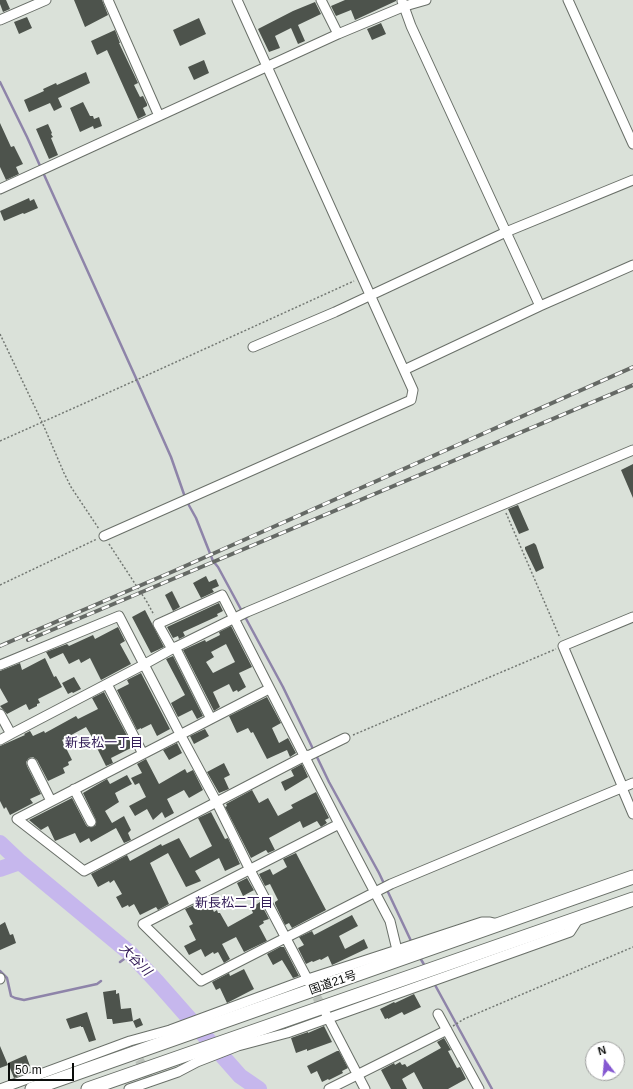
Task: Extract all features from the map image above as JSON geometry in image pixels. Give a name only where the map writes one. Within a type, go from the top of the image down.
[{"type":"highway","name":"国道21号","points":[[32,1089],[218,1018],[410,956],[633,877]]},
{"type":"highway","name":"国道21号","points":[[88,1089],[193,1058],[424,978],[446,965],[633,899]]},
{"type":"street","points":[[0,20],[46,0]]},
{"type":"street","points":[[108,0],[159,116]]},
{"type":"street","points":[[104,536],[411,400],[413,390],[361,278],[237,0]]},
{"type":"street","points":[[321,0],[338,34]]},
{"type":"street","points":[[0,189],[403,3],[426,0]]},
{"type":"street","points":[[568,0],[633,144]]},
{"type":"street","points":[[403,3],[411,26],[540,306]]},
{"type":"street","points":[[253,347],[335,312],[506,232],[633,180]]},
{"type":"street","points":[[404,370],[540,306],[633,265]]},
{"type":"street","points":[[0,740],[174,648],[247,612],[633,450]]},
{"type":"street","points":[[211,719],[174,648],[158,624],[222,595],[236,618],[269,689],[307,756],[338,824],[378,890],[390,921],[397,950]]},
{"type":"street","points":[[0,665],[119,616],[309,982]]},
{"type":"street","points":[[633,617],[564,646],[633,814]]},
{"type":"street","points":[[107,684],[143,754]]},
{"type":"street","points":[[269,689],[17,818],[84,871],[216,801],[345,738]]},
{"type":"street","points":[[0,714],[11,734]]},
{"type":"street","points":[[32,763],[51,801]]},
{"type":"street","points":[[338,824],[143,924],[201,981],[391,884],[633,783]]},
{"type":"street","points":[[74,789],[91,822]]},
{"type":"street","points":[[233,1043],[287,1033],[326,1016],[424,978],[439,979],[570,932],[579,918]]},
{"type":"street","points":[[218,1018],[309,982],[397,950],[482,922],[498,924]]},
{"type":"street","points":[[438,1014],[479,1089]]},
{"type":"street","points":[[326,1016],[365,1089]]},
{"type":"street","points":[[328,1089],[447,1030]]},
{"type":"street","points":[[0,1089],[130,1042],[175,1034]]},
{"type":"street","points":[[129,1089],[153,1085],[178,1072],[193,1058]]},
{"type":"path","points":[[0,441],[361,278]]},
{"type":"path","points":[[0,334],[71,487],[147,602],[158,624]]},
{"type":"path","points":[[345,738],[564,646],[502,506]]},
{"type":"path","points":[[0,585],[104,536]]},
{"type":"path","points":[[447,1030],[464,1019],[633,947]]},
{"type":"building","points":[[0,0],[6,0],[10,9],[3,12]]},
{"type":"building","points":[[74,0],[102,0],[108,15],[85,27]]},
{"type":"building","points":[[345,0],[396,1],[355,20],[351,10],[336,16],[331,6]]},
{"type":"building","points":[[315,2],[321,14],[298,25],[305,41],[298,44],[291,28],[275,36],[280,48],[269,52],[258,29],[293,11]]},
{"type":"building","points":[[27,17],[32,28],[19,34],[14,22]]},
{"type":"building","points":[[199,18],[206,34],[180,46],[173,30]]},
{"type":"building","points":[[381,23],[386,34],[372,40],[367,29]]},
{"type":"building","points":[[115,30],[119,43],[138,83],[134,85],[140,97],[143,96],[147,104],[147,106],[143,108],[146,115],[138,119],[107,50],[97,55],[91,41]]},
{"type":"building","points":[[204,60],[209,73],[194,80],[188,67]]},
{"type":"building","points":[[86,72],[90,83],[58,98],[62,107],[54,111],[50,103],[29,112],[24,100],[44,91],[43,89],[56,83],[57,85]]},
{"type":"building","points":[[83,102],[90,116],[93,116],[94,119],[99,117],[102,126],[94,129],[93,126],[80,132],[70,108]]},
{"type":"building","points":[[0,123],[11,147],[14,146],[23,164],[16,167],[19,174],[6,180],[0,167]]},
{"type":"building","points":[[48,124],[53,137],[51,138],[58,155],[49,159],[36,129]]},
{"type":"building","points":[[29,198],[30,201],[34,199],[38,208],[4,221],[0,211]]},
{"type":"building","points":[[633,464],[633,498],[621,470]]},
{"type":"building","points":[[518,505],[529,530],[519,534],[508,509]]},
{"type":"building","points":[[534,543],[544,568],[536,572],[525,549],[525,547]]},
{"type":"building","points":[[206,576],[209,582],[216,579],[219,586],[212,589],[214,592],[201,598],[193,583]]},
{"type":"building","points":[[172,591],[180,607],[173,611],[165,595]]},
{"type":"building","points":[[219,603],[223,611],[217,614],[218,616],[183,632],[185,636],[179,639],[178,636],[173,638],[167,627]]},
{"type":"building","points":[[145,610],[164,647],[151,653],[132,617]]},
{"type":"building","points":[[231,626],[252,667],[239,673],[246,687],[238,692],[237,690],[233,692],[229,684],[213,692],[220,707],[214,711],[183,650],[205,640],[206,642],[220,635],[219,632]],"holes":[[[226,644],[235,662],[213,673],[206,662],[214,657],[211,652]]]},
{"type":"building","points":[[118,627],[125,641],[120,644],[131,664],[101,680],[90,658],[81,663],[79,659],[69,664],[63,653],[50,659],[46,652],[67,644],[69,646],[93,635],[95,639]]},
{"type":"building","points":[[173,656],[203,716],[197,719],[192,710],[178,717],[171,703],[185,695],[166,659]]},
{"type":"building","points":[[45,658],[54,677],[56,676],[62,687],[38,699],[40,703],[29,710],[26,704],[7,714],[0,706],[8,702],[0,688],[0,671],[20,663],[22,670]]},
{"type":"building","points":[[141,673],[170,729],[157,736],[151,724],[137,730],[117,690],[129,684],[127,680]]},
{"type":"building","points":[[74,677],[81,689],[68,694],[62,683]]},
{"type":"building","points":[[104,692],[133,747],[111,758],[113,763],[106,766],[86,727],[62,740],[72,760],[68,762],[69,765],[63,768],[65,773],[48,781],[37,760],[33,757],[29,758],[26,762],[27,766],[41,794],[30,799],[33,803],[10,815],[6,807],[4,809],[0,801],[0,746],[25,735],[24,734],[30,731],[33,736],[44,731],[45,733],[76,716],[78,719],[98,709],[92,698]]},
{"type":"building","points":[[267,697],[281,723],[272,728],[279,743],[288,738],[296,753],[290,757],[287,750],[267,759],[253,732],[251,733],[248,728],[237,733],[229,716]]},
{"type":"building","points":[[205,729],[209,736],[194,744],[190,736]]},
{"type":"building","points":[[177,743],[182,753],[169,760],[163,750]]},
{"type":"building","points":[[146,759],[159,784],[185,769],[187,773],[193,770],[203,790],[189,798],[184,790],[167,799],[174,813],[165,818],[162,812],[153,820],[147,809],[135,816],[129,806],[146,797],[139,783],[135,785],[131,778],[142,773],[137,764]]},
{"type":"building","points":[[224,763],[230,775],[224,778],[229,789],[219,793],[207,772]]},
{"type":"building","points":[[302,764],[308,777],[285,791],[281,782],[294,776],[291,770]]},
{"type":"building","points":[[127,775],[132,784],[115,793],[119,802],[105,811],[112,823],[124,816],[131,830],[128,833],[131,840],[124,843],[116,828],[91,842],[89,838],[80,843],[75,833],[55,841],[48,826],[41,830],[29,820],[72,798],[86,825],[88,827],[93,827],[96,825],[96,820],[83,793],[107,779],[110,784]]},
{"type":"building","points":[[252,790],[259,803],[268,798],[278,816],[293,808],[291,805],[316,792],[329,818],[325,820],[327,823],[321,827],[317,821],[303,828],[300,821],[269,838],[275,850],[268,853],[266,850],[251,858],[225,807],[227,806],[226,804]]},
{"type":"building","points":[[211,812],[225,839],[228,838],[240,864],[225,871],[219,858],[195,871],[201,881],[186,887],[168,853],[150,863],[169,904],[158,910],[156,907],[140,915],[134,904],[129,907],[128,905],[122,908],[116,897],[122,894],[114,880],[98,887],[91,874],[127,855],[130,861],[161,844],[162,846],[179,838],[190,858],[212,846],[198,818]]},
{"type":"building","points":[[296,853],[326,910],[292,928],[289,923],[285,925],[275,904],[278,900],[270,884],[265,886],[259,874],[270,869],[273,875],[287,867],[283,859]]},
{"type":"building","points":[[247,878],[254,890],[243,896],[237,883]]},
{"type":"building","points":[[208,899],[214,912],[217,910],[218,913],[220,913],[228,927],[253,913],[251,908],[260,902],[269,919],[263,921],[264,923],[259,926],[267,941],[244,952],[236,937],[222,944],[230,959],[224,963],[218,952],[214,954],[213,952],[205,957],[201,949],[189,955],[184,946],[196,940],[189,926],[193,924],[185,909]]},
{"type":"building","points":[[352,915],[358,926],[339,936],[345,949],[364,939],[368,948],[332,965],[328,956],[321,960],[312,961],[306,964],[298,948],[304,945],[299,937],[312,931],[314,935]]},
{"type":"building","points":[[5,922],[10,935],[13,934],[16,943],[0,950],[0,925]]},
{"type":"building","points":[[280,947],[284,947],[299,976],[293,978],[282,960],[273,965],[267,954]]},
{"type":"building","points":[[244,969],[254,989],[227,1003],[220,988],[216,990],[212,982],[229,973],[230,976]]},
{"type":"building","points":[[116,990],[116,994],[119,993],[121,1009],[131,1008],[133,1021],[113,1024],[112,1019],[107,1019],[103,992]]},
{"type":"building","points":[[414,994],[421,1007],[404,1015],[402,1012],[385,1019],[380,1009]]},
{"type":"building","points":[[87,1012],[96,1040],[89,1042],[83,1027],[81,1026],[70,1029],[66,1019]]},
{"type":"building","points":[[140,1018],[143,1025],[136,1028],[133,1021]]},
{"type":"building","points":[[324,1026],[332,1042],[307,1051],[307,1049],[296,1053],[291,1038]]},
{"type":"building","points":[[444,1038],[451,1050],[448,1051],[457,1068],[460,1067],[466,1079],[448,1089],[423,1089],[414,1072],[402,1079],[407,1089],[391,1089],[381,1070],[394,1063],[395,1065],[400,1062],[402,1065],[405,1064],[407,1067],[441,1048],[437,1042]]},
{"type":"building","points":[[0,1046],[8,1065],[0,1068]]},
{"type":"building","points":[[339,1051],[348,1068],[342,1071],[343,1073],[322,1082],[317,1071],[311,1074],[307,1066]]},
{"type":"building","points":[[26,1055],[30,1066],[20,1071],[21,1075],[14,1078],[8,1063]]},
{"type":"waterway","points":[[0,82],[27,137],[135,376],[171,457],[186,500],[196,518],[213,561],[218,567],[283,687],[314,751]]},
{"type":"waterway","points":[[316,755],[329,782],[379,873],[412,943]]},
{"type":"waterway","name":"大谷川","points":[[0,843],[20,862],[131,954],[240,1076],[259,1089]]},
{"type":"waterway","points":[[0,869],[20,862]]},
{"type":"waterway","points":[[120,962],[131,954]]},
{"type":"waterway","points":[[419,956],[426,968]]},
{"type":"waterway","points":[[0,971],[7,978],[11,996],[24,1000],[97,984],[101,981]]},
{"type":"waterway","points":[[429,974],[492,1089]]},
{"type":"tunnel","points":[[310,985],[325,1012]]},
{"type":"tunnel","points":[[133,1048],[151,1082]]},
{"type":"railway","points":[[0,646],[174,571],[633,367]]},
{"type":"railway","points":[[28,640],[633,385]]},
{"type":"district","name":"新長松一丁目","points":[[104,743]]},
{"type":"district","name":"新長松二丁目","points":[[234,903]]}]
